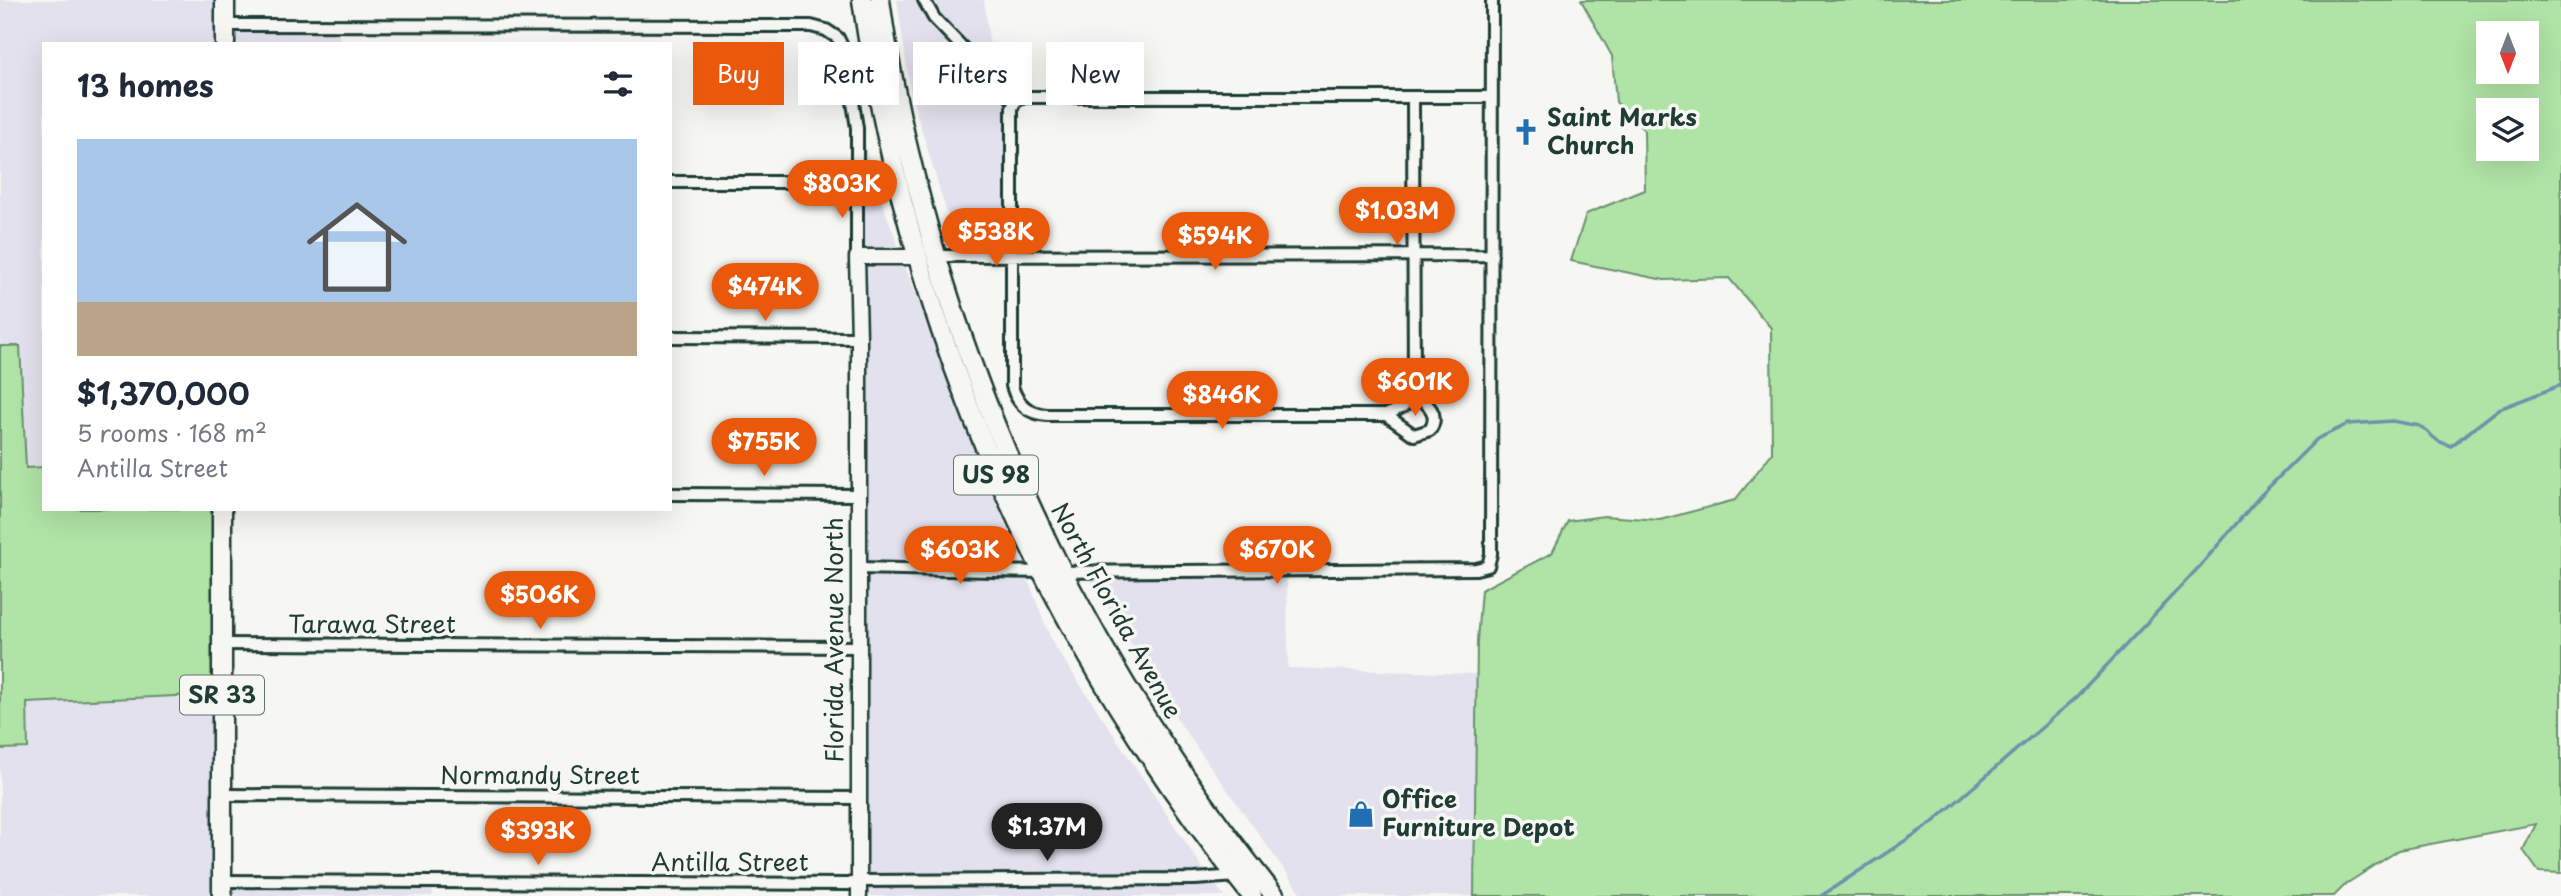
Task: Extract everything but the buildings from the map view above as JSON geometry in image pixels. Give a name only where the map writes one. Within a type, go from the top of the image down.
[{"type":"main road","points":[[225,0],[225,42]]},
{"type":"main road","name":"North Florida Avenue","points":[[862,0],[890,155],[917,257],[972,415],[1016,520],[1041,572],[1130,728],[1252,896]]},
{"type":"main road","name":"North Florida Avenue","points":[[880,0],[907,150],[951,308],[1022,490],[1107,655],[1146,718],[1213,816],[1275,896]]},
{"type":"main road","name":"SR 33","points":[[222,511],[222,889]]},
{"type":"main road","points":[[1192,816],[1203,819],[1266,896]]},
{"type":"street","points":[[924,0],[934,18],[957,42]]},
{"type":"street","points":[[858,568],[1062,572],[1463,569],[1488,566],[1491,554],[1492,0]]},
{"type":"street","points":[[225,25],[811,26],[826,30],[838,38],[845,52],[857,128],[857,257],[917,257]]},
{"type":"street","points":[[1032,97],[1492,97]]},
{"type":"street","points":[[1014,105],[1012,387],[1020,403],[1036,414],[1386,415],[1404,406],[1414,393],[1413,98]]},
{"type":"street","points":[[672,182],[857,182]]},
{"type":"street","points":[[937,256],[1492,255]]},
{"type":"street","name":"Florida Avenue North","points":[[857,257],[859,896]]},
{"type":"street","points":[[672,337],[859,338]]},
{"type":"street","points":[[1386,415],[1414,435],[1430,430],[1435,420],[1434,414],[1414,393]]},
{"type":"street","points":[[672,494],[858,495]]},
{"type":"street","name":"Tarawa Street","points":[[222,644],[858,647]]},
{"type":"street","name":"Normandy Street","points":[[222,795],[858,798]]},
{"type":"street","name":"Antilla Street","points":[[222,889],[848,884],[859,881],[1195,879],[1237,876]]},
{"type":"shaded area","points":[[0,0],[220,0],[220,42],[42,42],[42,467],[26,468],[20,346],[0,346]]},
{"type":"shaded area","points":[[897,0],[918,0],[930,22],[949,42],[913,42],[913,101]]},
{"type":"shaded area","points":[[930,0],[984,0],[989,42],[966,42],[938,14]]},
{"type":"shaded area","points":[[231,31],[339,32],[339,42],[231,42]]},
{"type":"shaded area","points":[[914,105],[1008,105],[1006,250],[958,250]]},
{"type":"shaded area","points":[[862,133],[876,186],[900,251],[863,251]]},
{"type":"shaded area","points":[[863,263],[904,264],[1022,565],[864,563]]},
{"type":"shaded area","points":[[864,575],[1027,578],[1053,644],[1206,873],[865,874]]},
{"type":"shaded area","points":[[1287,576],[1288,668],[1477,674],[1474,896],[1303,896],[1181,725],[1090,578]]},
{"type":"shaded area","points":[[217,694],[216,896],[0,896],[0,749],[28,748],[26,703]]},
{"type":"shaded area","points":[[1214,884],[1225,896],[864,896],[864,887]]},
{"type":"shaded area","points":[[227,887],[432,889],[433,896],[227,896]]},
{"type":"green space","points":[[1581,0],[2561,0],[2561,873],[2539,872],[2523,850],[2536,824],[2399,850],[2346,884],[2334,896],[1474,896],[1477,641],[1481,590],[1552,553],[1568,521],[1604,516],[1660,520],[1735,500],[1772,453],[1771,328],[1729,278],[1664,280],[1571,261],[1586,214],[1645,190],[1644,130],[1616,102],[1612,56]]},
{"type":"green space","points":[[0,346],[20,346],[26,468],[42,467],[42,511],[217,511],[217,694],[27,703],[28,748],[0,749]]},
{"type":"waterway","points":[[1821,896],[1932,823],[2077,697],[2200,566],[2261,495],[2317,439],[2348,424],[2392,421],[2420,426],[2438,441],[2451,446],[2499,409],[2561,385]]},
{"type":"place","name":"Saint Marks Church","points":[[1526,132]]},
{"type":"place","name":"Office Furniture Depot","points":[[1361,814]]}]
